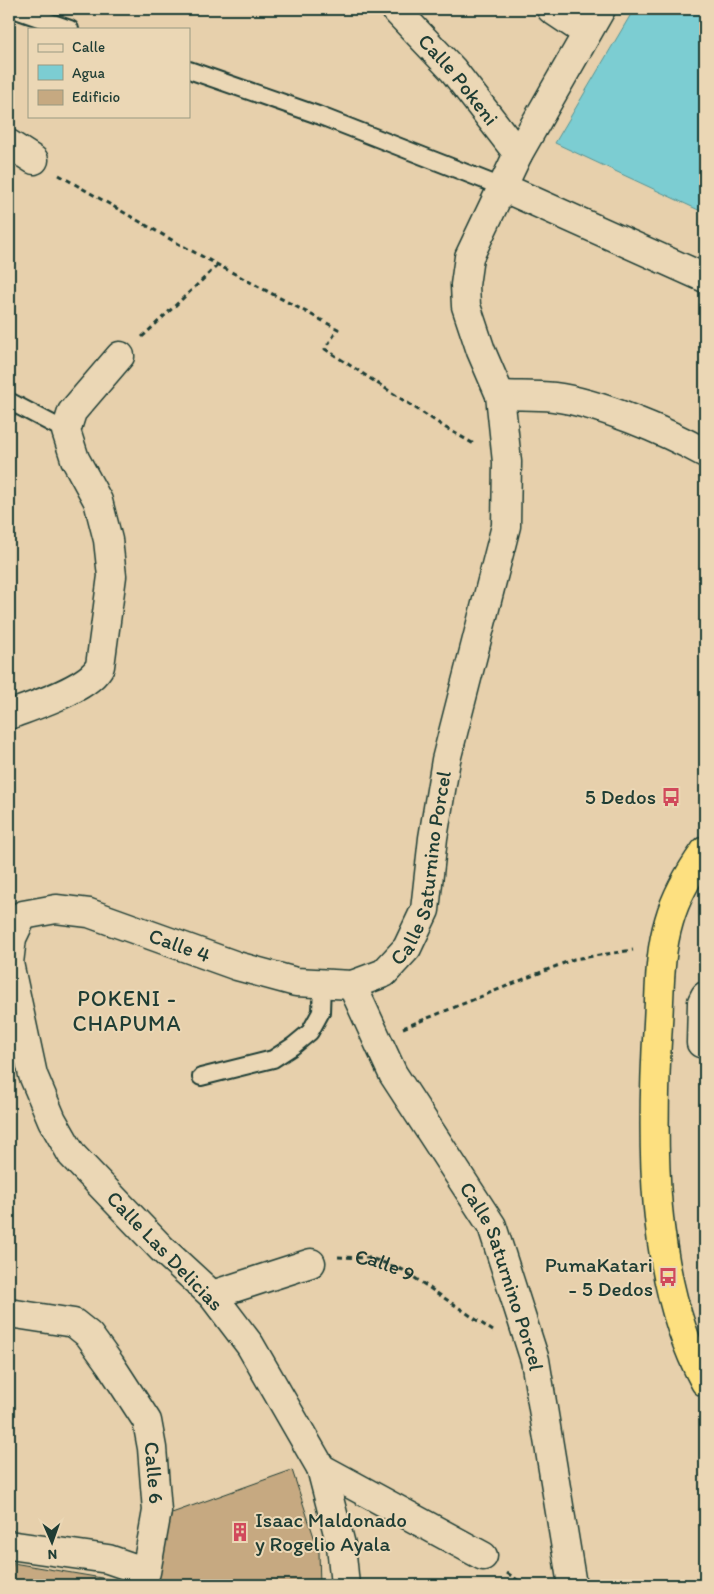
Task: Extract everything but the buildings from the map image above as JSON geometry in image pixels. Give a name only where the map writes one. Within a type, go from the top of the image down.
[{"type":"highway","points":[[705,851],[680,893],[669,920],[663,946],[655,1094],[660,1221],[668,1276],[678,1317],[705,1382]]},
{"type":"street","name":"Calle Pokeni","points":[[395,9],[453,70],[518,154]]},
{"type":"street","points":[[551,9],[587,33]]},
{"type":"street","name":"Calle Saturnino Porcel","points":[[572,1585],[535,1360],[492,1226],[394,1074],[352,985],[384,973],[407,948],[425,910],[433,838],[446,760],[506,526],[507,462],[500,395],[481,351],[466,306],[465,285],[468,257],[518,154],[601,9]]},
{"type":"street","points":[[9,144],[34,160]]},
{"type":"street","points":[[502,187],[705,278]]},
{"type":"street","points":[[9,714],[75,687],[95,675],[100,666],[112,576],[108,540],[98,502],[75,458],[66,431],[72,412],[120,356]]},
{"type":"street","points":[[500,395],[553,397],[590,404],[684,442],[705,453]]},
{"type":"street","name":"Calle 4","points":[[16,913],[56,909],[88,913],[237,966],[296,982],[352,985]]},
{"type":"street","name":"Calle Las Delicias","points":[[16,913],[9,963],[33,1075],[52,1120],[72,1155],[162,1249],[212,1295],[250,1344],[321,1468],[341,1545],[345,1585]]},
{"type":"street","points":[[701,1044],[702,1002],[705,996]]},
{"type":"street","points":[[212,1295],[311,1263]]},
{"type":"street","name":"Calle 6","points":[[9,1313],[74,1323],[88,1335],[146,1421],[152,1448],[156,1511],[146,1572],[108,1559],[9,1544]]},
{"type":"street","points":[[321,1468],[483,1556]]},
{"type":"lane","points":[[13,9],[67,28]]},
{"type":"lane","points":[[190,70],[318,115],[502,187]]},
{"type":"lane","points":[[9,401],[66,431]]},
{"type":"lane","points":[[201,1077],[273,1059],[293,1046],[310,1032],[321,1012],[322,983]]},
{"type":"path","points":[[34,160],[218,265],[338,329],[326,349],[446,428],[507,462]]},
{"type":"path","points":[[120,356],[218,265]]},
{"type":"path","points":[[377,1038],[574,959],[663,946]]},
{"type":"path","name":"Calle 9","points":[[311,1263],[338,1256],[372,1258],[403,1270],[496,1333]]},
{"type":"water","points":[[634,9],[705,9],[705,213],[555,143]]},
{"type":"place","name":"5 Dedos","points":[[671,797]]},
{"type":"place","name":"PumaKatari - 5 Dedos","points":[[668,1277]]},
{"type":"place","name":"Isaac Maldonado y Rogelio Ayala","points":[[240,1532]]},
{"type":"district","name":"POKENI - CHAPUMA","points":[[127,1010]]}]
